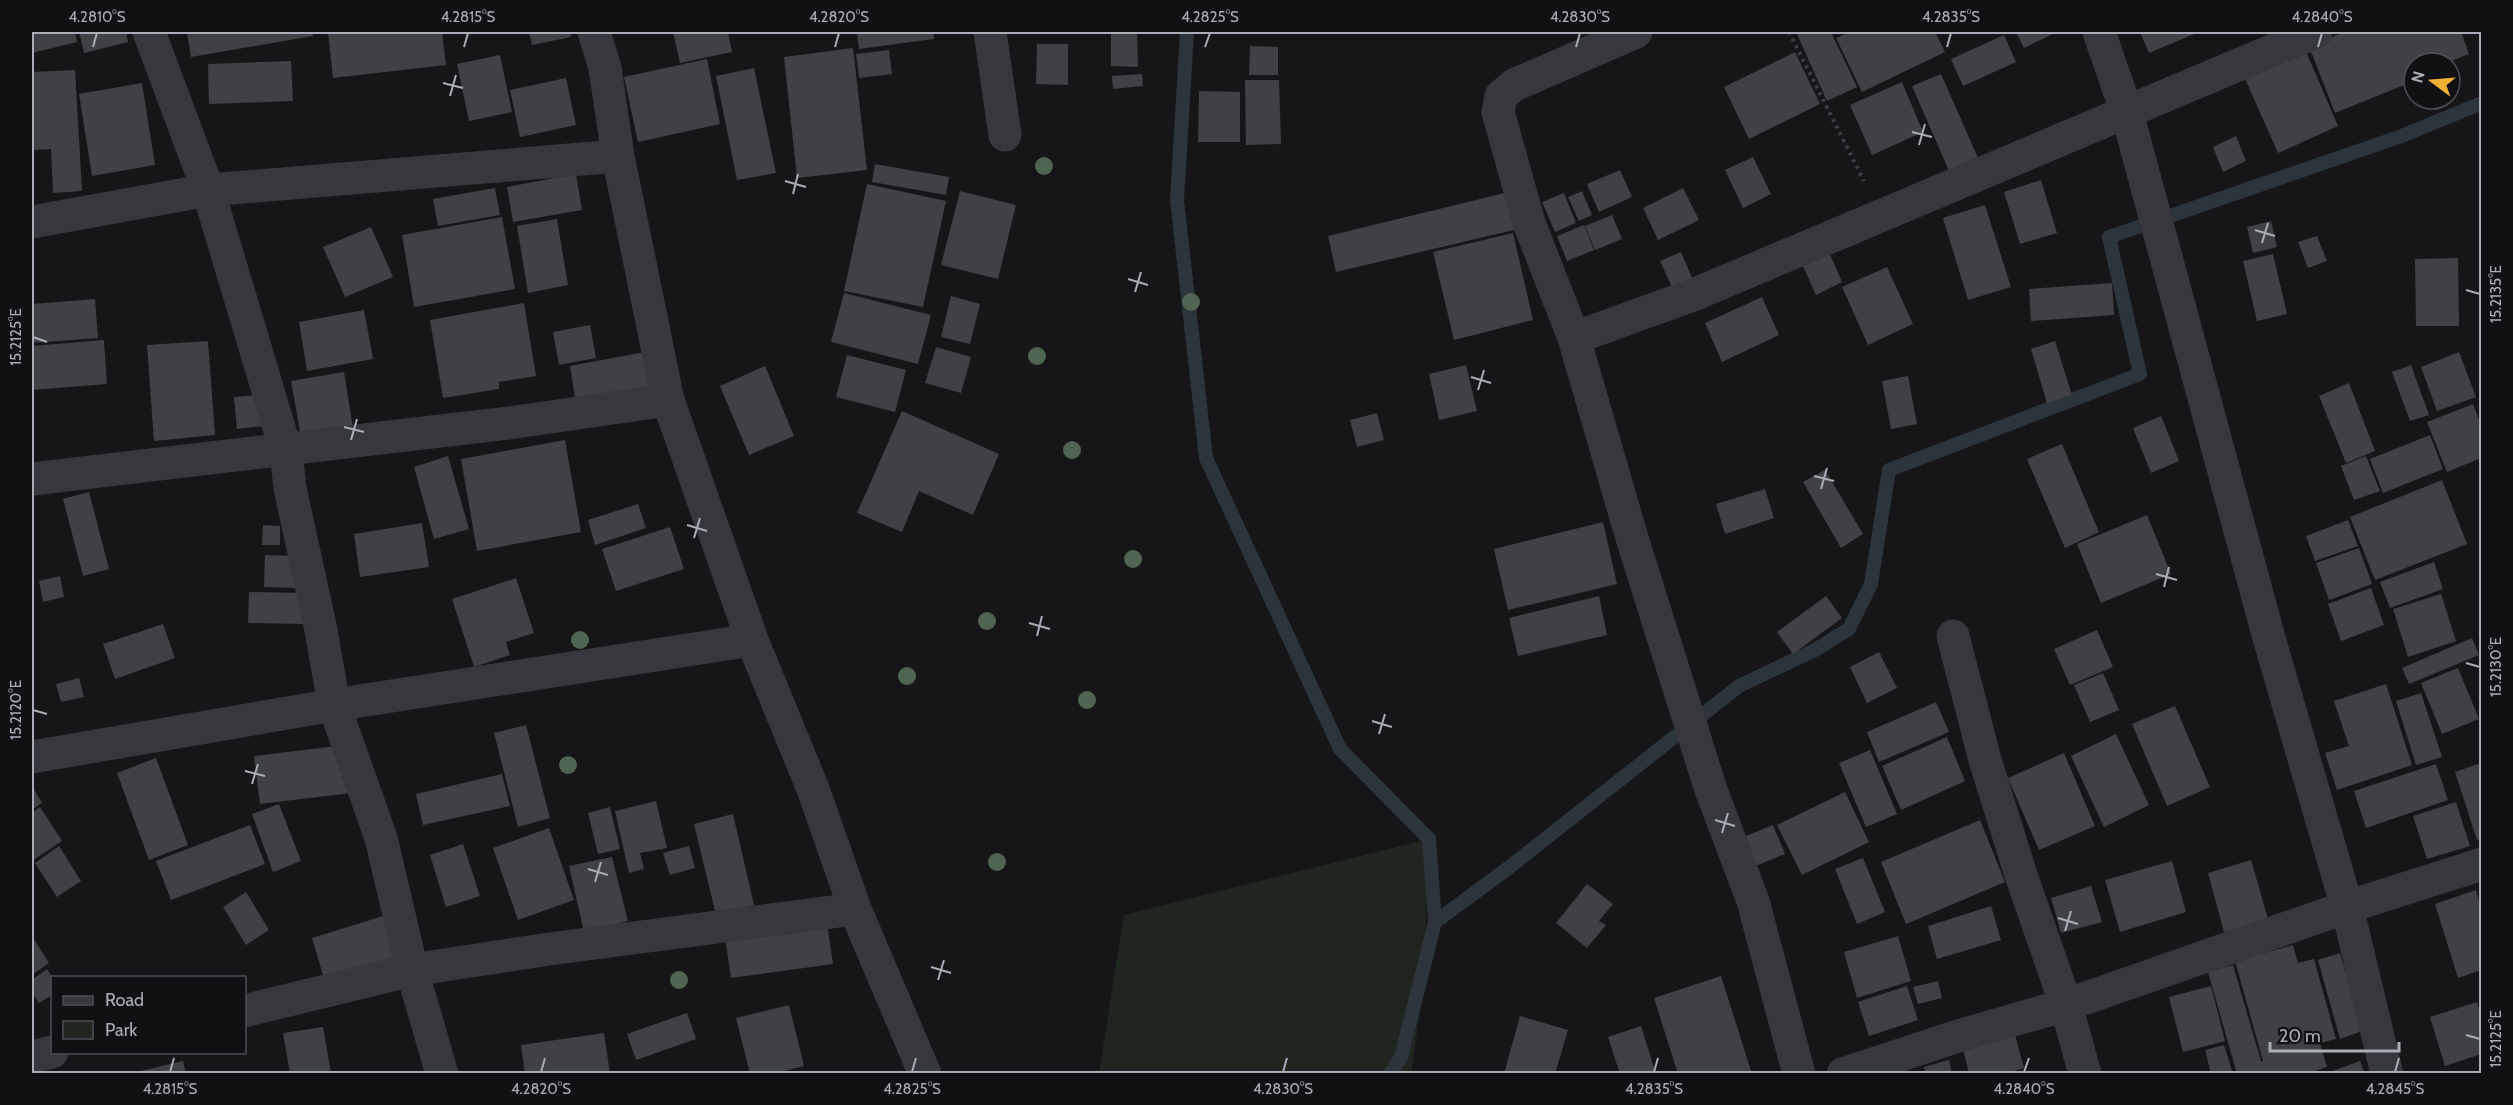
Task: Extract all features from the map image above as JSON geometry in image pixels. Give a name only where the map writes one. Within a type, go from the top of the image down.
[{"type":"street","points":[[149,32],[208,190],[286,451],[290,488],[321,630],[334,705],[381,838],[412,970],[442,1074]]},
{"type":"street","points":[[594,32],[605,68],[618,156],[668,400],[752,640],[813,789],[855,909],[925,1074]]},
{"type":"street","points":[[990,32],[1005,135]]},
{"type":"street","points":[[1636,32],[1514,85],[1502,96],[1498,112],[1529,224],[1574,338],[1660,630],[1712,790],[1753,901],[1798,1074]]},
{"type":"street","points":[[2099,32],[2127,113],[2269,638],[2347,907],[2387,1074]]},
{"type":"street","points":[[1574,338],[1693,295],[2316,32]]},
{"type":"street","points":[[32,222],[208,190],[618,156]]},
{"type":"street","points":[[32,479],[286,451],[668,400]]},
{"type":"street","points":[[1953,636],[1985,760],[2021,875],[2066,1005],[2085,1074]]},
{"type":"street","points":[[32,757],[334,705],[752,640]]},
{"type":"street","points":[[1843,1074],[1958,1036],[2066,1005],[2347,907],[2481,864]]},
{"type":"street","points":[[246,1011],[412,970],[549,949],[855,909]]},
{"type":"street","points":[[32,1057],[51,1052]]},
{"type":"path","points":[[1789,32],[1881,214]]},
{"type":"green space","points":[[1429,839],[1423,992],[1411,1073],[1099,1073],[1124,915]]},
{"type":"building","points":[[32,32],[75,32],[77,42],[32,53]]},
{"type":"building","points":[[79,32],[126,32],[128,42],[84,53]]},
{"type":"building","points":[[187,32],[312,32],[313,36],[191,57]]},
{"type":"building","points":[[442,32],[446,65],[333,78],[328,33]]},
{"type":"building","points":[[529,32],[570,32],[571,37],[532,45]]},
{"type":"building","points":[[673,32],[728,32],[732,52],[680,63]]},
{"type":"building","points":[[857,32],[933,32],[934,39],[859,49]]},
{"type":"building","points":[[1111,32],[1137,32],[1138,67],[1111,66]]},
{"type":"building","points":[[1796,32],[1831,32],[1857,87],[1827,101]]},
{"type":"building","points":[[1850,32],[1935,32],[1945,52],[1862,92],[1836,38]]},
{"type":"building","points":[[2016,32],[2057,32],[2024,48]]},
{"type":"building","points":[[2140,32],[2199,32],[2149,53]]},
{"type":"building","points":[[2345,32],[2461,32],[2469,54],[2462,57],[2462,51],[2402,51],[2402,86],[2335,113],[2309,46]]},
{"type":"building","points":[[2004,35],[2016,62],[1963,86],[1951,59]]},
{"type":"building","points":[[1037,44],[1068,44],[1068,85],[1036,84]]},
{"type":"building","points":[[1250,46],[1278,47],[1278,75],[1249,75]]},
{"type":"building","points":[[2304,47],[2338,126],[2278,153],[2243,74]]},
{"type":"building","points":[[853,48],[867,170],[797,178],[784,57]]},
{"type":"building","points":[[889,50],[892,74],[859,78],[856,54]]},
{"type":"building","points":[[1795,52],[1820,104],[1749,139],[1724,87]]},
{"type":"building","points":[[500,55],[512,112],[469,121],[457,64]]},
{"type":"building","points":[[707,59],[720,124],[638,142],[624,77]]},
{"type":"building","points":[[291,61],[293,101],[209,104],[208,64]]},
{"type":"building","points":[[754,68],[776,173],[737,180],[716,76]]},
{"type":"building","points":[[75,70],[82,191],[53,193],[51,149],[34,150],[32,72]]},
{"type":"building","points":[[1142,74],[1143,86],[1113,89],[1112,76]]},
{"type":"building","points":[[1941,74],[1979,160],[1950,173],[1912,86]]},
{"type":"building","points":[[566,78],[576,125],[520,137],[510,90]]},
{"type":"building","points":[[1245,80],[1279,80],[1281,144],[1246,145]]},
{"type":"building","points":[[1902,82],[1923,132],[1872,155],[1850,105]]},
{"type":"building","points":[[142,83],[155,165],[92,176],[79,94]]},
{"type":"building","points":[[1199,91],[1240,92],[1240,142],[1198,142]]},
{"type":"building","points":[[2236,136],[2246,161],[2223,172],[2213,147]]},
{"type":"building","points":[[1753,157],[1771,194],[1743,208],[1725,170]]},
{"type":"building","points":[[875,164],[949,177],[946,195],[872,182]]},
{"type":"building","points":[[1620,170],[1632,197],[1599,212],[1587,184]]},
{"type":"building","points":[[576,174],[582,210],[513,222],[507,187]]},
{"type":"building","points":[[2041,180],[2057,233],[2020,244],[2004,192]]},
{"type":"building","points":[[867,184],[946,201],[923,307],[844,291]]},
{"type":"building","points":[[495,188],[500,215],[438,226],[433,199]]},
{"type":"building","points":[[1683,188],[1699,220],[1658,240],[1643,208]]},
{"type":"building","points":[[960,191],[1016,205],[998,279],[941,265]]},
{"type":"building","points":[[1513,191],[1522,228],[1336,272],[1328,236]]},
{"type":"building","points":[[1582,191],[1592,215],[1579,221],[1568,197]]},
{"type":"building","points":[[1564,193],[1576,223],[1555,232],[1542,202]]},
{"type":"building","points":[[1985,205],[2011,287],[1968,300],[1943,218]]},
{"type":"building","points":[[1612,215],[1622,239],[1595,250],[1585,226]]},
{"type":"building","points":[[502,217],[515,289],[414,307],[402,235]]},
{"type":"building","points":[[557,219],[568,285],[528,293],[517,226]]},
{"type":"building","points":[[2271,221],[2277,247],[2253,253],[2247,227]]},
{"type":"building","points":[[1584,225],[1594,250],[1567,261],[1557,236]]},
{"type":"building","points":[[371,227],[393,277],[345,297],[323,247]]},
{"type":"building","points":[[1513,233],[1533,320],[1454,340],[1433,252]]},
{"type":"building","points":[[2317,236],[2327,261],[2308,268],[2298,242]]},
{"type":"building","points":[[1681,252],[1695,285],[1675,294],[1660,261]]},
{"type":"building","points":[[1829,252],[1842,282],[1816,295],[1802,264]]},
{"type":"building","points":[[2273,254],[2287,314],[2257,321],[2243,261]]},
{"type":"building","points":[[2458,258],[2459,326],[2416,326],[2415,259]]},
{"type":"building","points":[[1887,267],[1913,324],[1868,345],[1842,287]]},
{"type":"building","points":[[2112,283],[2114,315],[2031,321],[2029,289]]},
{"type":"building","points":[[844,293],[931,315],[918,364],[831,342]]},
{"type":"building","points":[[951,296],[980,304],[970,344],[941,337]]},
{"type":"building","points":[[1762,297],[1779,335],[1722,362],[1705,323]]},
{"type":"building","points":[[95,299],[98,338],[32,343],[32,304]]},
{"type":"building","points":[[524,303],[536,376],[499,382],[499,389],[443,398],[430,320]]},
{"type":"building","points":[[364,310],[373,359],[307,371],[299,322]]},
{"type":"building","points":[[590,325],[596,358],[559,365],[553,332]]},
{"type":"building","points":[[104,340],[107,384],[32,390],[32,346]]},
{"type":"building","points":[[208,341],[215,435],[154,441],[147,345]]},
{"type":"building","points":[[2055,341],[2072,395],[2047,403],[2031,349]]},
{"type":"building","points":[[936,347],[971,357],[961,393],[925,383]]},
{"type":"building","points":[[645,352],[652,391],[576,404],[570,366]]},
{"type":"building","points":[[2459,352],[2476,397],[2437,411],[2421,367]]},
{"type":"building","points":[[847,355],[906,370],[895,412],[836,397]]},
{"type":"building","points":[[1466,365],[1477,411],[1439,420],[1429,374]]},
{"type":"building","points":[[2411,365],[2429,415],[2410,421],[2392,372]]},
{"type":"building","points":[[765,366],[794,436],[749,455],[720,386]]},
{"type":"building","points":[[344,372],[353,428],[301,437],[291,381]]},
{"type":"building","points":[[1908,376],[1917,424],[1891,429],[1882,381]]},
{"type":"building","points":[[2349,383],[2375,451],[2346,463],[2319,396]]},
{"type":"building","points":[[261,395],[263,426],[237,429],[234,397]]},
{"type":"building","points":[[2473,404],[2481,425],[2481,458],[2447,472],[2427,422]]},
{"type":"building","points":[[902,411],[999,454],[973,515],[919,491],[902,532],[857,513]]},
{"type":"building","points":[[1377,413],[1384,440],[1357,447],[1350,420]]},
{"type":"building","points":[[2161,416],[2179,461],[2151,473],[2133,428]]},
{"type":"building","points":[[2430,435],[2443,469],[2383,493],[2370,459]]},
{"type":"building","points":[[565,440],[581,532],[477,551],[461,459]]},
{"type":"building","points":[[2062,444],[2099,532],[2065,548],[2027,459]]},
{"type":"building","points":[[448,456],[469,529],[434,539],[414,467]]},
{"type":"building","points":[[2366,456],[2380,491],[2354,500],[2341,466]]},
{"type":"building","points":[[1825,470],[1863,534],[1841,548],[1803,482]]},
{"type":"building","points":[[2442,480],[2467,544],[2375,580],[2350,517]]},
{"type":"building","points":[[1765,489],[1774,518],[1725,534],[1716,504]]},
{"type":"building","points":[[89,492],[109,569],[83,576],[63,499]]},
{"type":"building","points":[[638,504],[646,528],[595,545],[588,520]]},
{"type":"building","points":[[2147,515],[2171,574],[2101,603],[2077,544]]},
{"type":"building","points":[[2348,520],[2358,546],[2315,561],[2306,536]]},
{"type":"building","points":[[1603,522],[1617,584],[1508,610],[1494,549]]},
{"type":"building","points":[[422,523],[429,567],[360,577],[354,534]]},
{"type":"building","points":[[263,525],[280,526],[280,545],[262,545]]},
{"type":"building","points":[[670,527],[684,569],[616,591],[602,549]]},
{"type":"building","points":[[2359,548],[2372,584],[2329,600],[2316,563]]},
{"type":"building","points":[[265,555],[297,556],[296,588],[264,587]]},
{"type":"building","points":[[2434,562],[2443,589],[2390,608],[2380,582]]},
{"type":"building","points":[[60,576],[64,597],[43,602],[39,581]]},
{"type":"building","points":[[516,578],[534,633],[506,642],[510,655],[474,667],[452,599]]},
{"type":"building","points":[[2371,588],[2384,625],[2341,641],[2328,604]]},
{"type":"building","points":[[249,592],[305,593],[304,624],[248,623]]},
{"type":"building","points":[[2441,594],[2456,641],[2408,657],[2393,609]]},
{"type":"building","points":[[1599,596],[1607,635],[1518,656],[1509,618]]},
{"type":"building","points":[[1826,596],[1842,618],[1793,654],[1777,632]]},
{"type":"building","points":[[163,624],[175,658],[115,679],[103,644]]},
{"type":"building","points":[[2097,630],[2113,667],[2070,685],[2054,649]]},
{"type":"building","points":[[2472,638],[2479,655],[2409,684],[2402,668]]},
{"type":"building","points":[[1879,652],[1897,688],[1867,703],[1850,667]]},
{"type":"building","points":[[2458,668],[2479,719],[2442,734],[2421,683]]},
{"type":"building","points":[[2103,673],[2119,710],[2090,722],[2074,685]]},
{"type":"building","points":[[79,678],[84,697],[61,702],[56,684]]},
{"type":"building","points":[[2386,684],[2412,765],[2337,790],[2325,753],[2349,746],[2334,701]]},
{"type":"building","points":[[2421,693],[2442,757],[2416,765],[2396,701]]},
{"type":"building","points":[[1936,702],[1949,732],[1879,762],[1867,732]]},
{"type":"building","points":[[2175,706],[2210,787],[2167,806],[2132,724]]},
{"type":"building","points":[[526,725],[550,818],[518,827],[494,733]]},
{"type":"building","points":[[2116,734],[2149,805],[2104,827],[2071,756]]},
{"type":"building","points":[[1947,737],[1965,781],[1901,810],[1882,766]]},
{"type":"building","points":[[345,745],[351,793],[260,804],[254,756]]},
{"type":"building","points":[[1870,750],[1897,814],[1866,827],[1839,763]]},
{"type":"building","points":[[2064,753],[2095,826],[2039,850],[2008,778]]},
{"type":"building","points":[[156,758],[188,845],[149,860],[117,773]]},
{"type":"building","points":[[2481,763],[2481,839],[2477,840],[2455,772]]},
{"type":"building","points":[[2436,764],[2448,800],[2366,828],[2354,791]]},
{"type":"building","points":[[502,774],[510,806],[423,825],[416,794]]},
{"type":"building","points":[[32,786],[42,803],[32,810]]},
{"type":"building","points":[[1845,792],[1869,842],[1802,875],[1777,825]]},
{"type":"building","points":[[656,801],[667,848],[640,853],[644,869],[629,873],[615,811]]},
{"type":"building","points":[[2456,802],[2470,846],[2427,859],[2413,816]]},
{"type":"building","points":[[279,804],[301,861],[273,872],[252,814]]},
{"type":"building","points":[[40,807],[62,841],[32,861],[32,813]]},
{"type":"building","points":[[610,807],[620,849],[598,854],[588,813]]},
{"type":"building","points":[[733,814],[754,905],[716,915],[694,824]]},
{"type":"building","points":[[1980,820],[2005,882],[1906,924],[1881,862]]},
{"type":"building","points":[[250,825],[265,864],[171,900],[156,861]]},
{"type":"building","points":[[1773,825],[1785,854],[1753,867],[1741,838]]},
{"type":"building","points":[[549,828],[574,900],[518,920],[493,848]]},
{"type":"building","points":[[463,844],[480,896],[446,907],[430,855]]},
{"type":"building","points":[[59,846],[81,881],[57,897],[35,863]]},
{"type":"building","points":[[689,846],[695,868],[670,875],[663,853]]},
{"type":"building","points":[[612,857],[628,921],[584,932],[569,866]]},
{"type":"building","points":[[1863,858],[1885,912],[1857,924],[1835,869]]},
{"type":"building","points":[[2251,860],[2268,919],[2224,932],[2208,873]]},
{"type":"building","points":[[2172,861],[2186,912],[2120,932],[2105,880]]},
{"type":"building","points":[[1587,884],[1613,904],[1599,921],[1606,925],[1587,948],[1556,923]]},
{"type":"building","points":[[2091,886],[2102,922],[2061,933],[2051,898]]},
{"type":"building","points":[[2476,890],[2481,908],[2481,970],[2458,978],[2435,904]]},
{"type":"building","points":[[246,892],[269,930],[246,945],[223,907]]},
{"type":"building","points":[[1991,906],[2001,940],[1937,959],[1928,926]]},
{"type":"building","points":[[393,913],[407,957],[325,982],[312,938]]},
{"type":"building","points":[[827,923],[833,964],[731,978],[725,937]]},
{"type":"building","points":[[32,936],[49,963],[32,975]]},
{"type":"building","points":[[1898,936],[1911,981],[1857,998],[1844,952]]},
{"type":"building","points":[[2293,945],[2298,963],[2314,959],[2336,1039],[2320,1043],[2327,1067],[2307,1074],[2237,1074],[2208,972],[2233,965],[2261,1061],[2263,1061],[2235,961]]},
{"type":"building","points":[[2340,953],[2362,1031],[2340,1039],[2318,960]]},
{"type":"building","points":[[47,969],[51,976],[51,996],[39,1003],[32,992],[32,980]]},
{"type":"building","points":[[1721,976],[1752,1074],[1678,1074],[1654,998]]},
{"type":"building","points":[[1938,981],[1942,998],[1918,1004],[1913,987]]},
{"type":"building","points":[[1907,986],[1918,1020],[1869,1036],[1858,1002]]},
{"type":"building","points":[[2211,986],[2225,1041],[2183,1052],[2169,997]]},
{"type":"building","points":[[2477,1002],[2481,1015],[2481,1054],[2445,1066],[2430,1017]]},
{"type":"building","points":[[789,1005],[804,1066],[772,1074],[750,1074],[736,1018]]},
{"type":"building","points":[[687,1013],[696,1039],[636,1060],[627,1034]]},
{"type":"building","points":[[1520,1016],[1568,1030],[1555,1074],[1504,1074]]},
{"type":"building","points":[[1641,1026],[1656,1074],[1620,1074],[1608,1037]]},
{"type":"building","points":[[323,1027],[331,1073],[290,1074],[283,1033]]},
{"type":"building","points":[[604,1033],[610,1074],[525,1074],[521,1045]]},
{"type":"building","points":[[2015,1035],[2024,1068],[2005,1074],[1969,1074],[1963,1049]]},
{"type":"building","points":[[2224,1045],[2233,1074],[2211,1074],[2205,1050]]},
{"type":"building","points":[[1949,1060],[1952,1074],[1926,1074],[1924,1067]]},
{"type":"building","points":[[183,1061],[186,1074],[141,1074],[141,1071]]},
{"type":"building","points":[[2360,1061],[2365,1074],[2327,1074],[2327,1073]]},
{"type":"waterway","points":[[1187,32],[1177,200],[1206,458],[1340,749],[1429,839],[1435,922],[1401,1057],[1390,1074]]},
{"type":"waterway","points":[[1435,922],[1507,869],[1739,686],[1815,650],[1849,629],[1871,584],[1889,470],[2140,374],[2109,237],[2399,137],[2482,103]]}]
